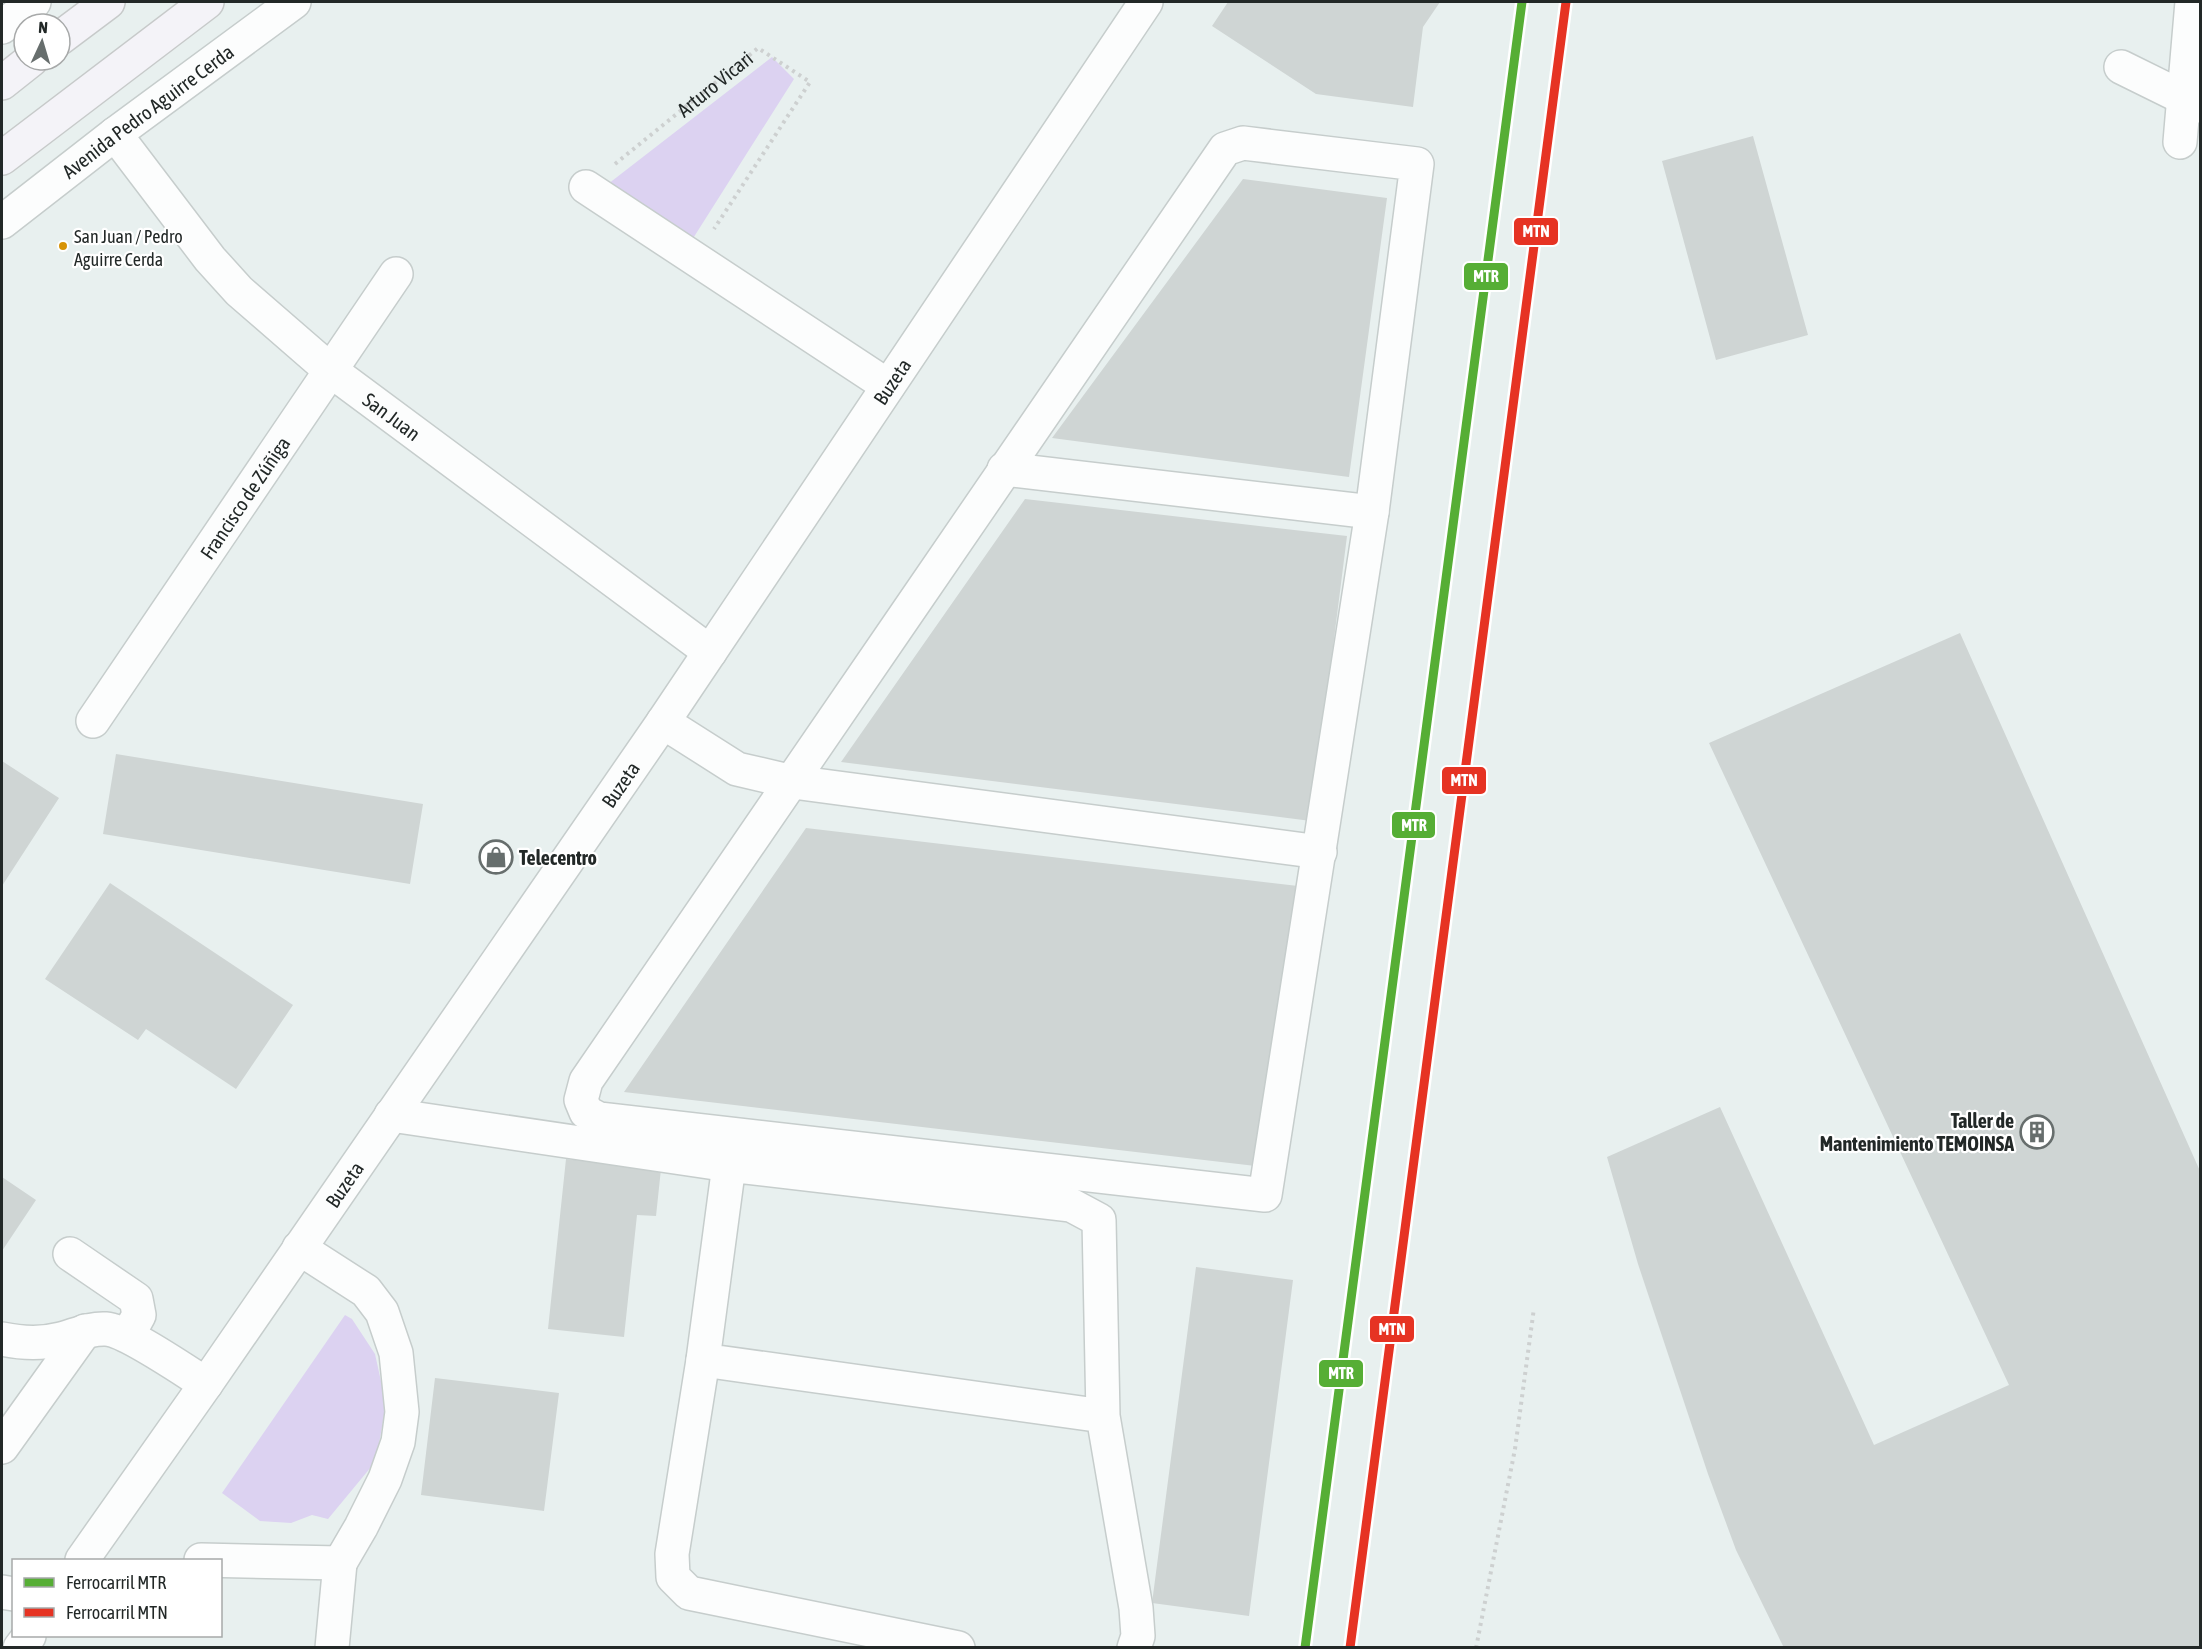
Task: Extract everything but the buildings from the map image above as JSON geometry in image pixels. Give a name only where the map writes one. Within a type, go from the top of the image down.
[{"type":"main road","points":[[72,29],[108,2]]},
{"type":"main road","points":[[2,158],[207,2]]},
{"type":"main road","points":[[2,83],[16,72]]},
{"type":"street","points":[[2,27],[34,2]]},
{"type":"street","name":"Avenida Pedro Aguirre Cerda","points":[[2,222],[115,134],[294,2]]},
{"type":"street","name":"Buzeta","points":[[83,1559],[663,722],[1146,2]]},
{"type":"street","points":[[2180,142],[2192,102],[2192,2]]},
{"type":"street","points":[[2121,67],[2192,102]]},
{"type":"street","name":"San Juan","points":[[115,134],[210,259],[239,291],[330,370],[710,652]]},
{"type":"street","points":[[1243,143],[1417,164],[1372,512],[1265,1196],[599,1119],[586,1112],[581,1100],[586,1081],[793,782],[1004,469],[1225,149],[1243,143]]},
{"type":"street","points":[[586,187],[888,386]]},
{"type":"street","name":"Francisco de Zúñiga","points":[[93,722],[396,274]]},
{"type":"street","points":[[1004,469],[1372,512]]},
{"type":"street","points":[[663,722],[737,769],[793,782],[1320,852]]},
{"type":"street","points":[[391,1115],[729,1166],[1071,1205],[1099,1220],[1103,1416],[1136,1608],[1137,1636],[1134,1647]]},
{"type":"street","points":[[729,1166],[703,1360],[672,1554],[673,1577],[689,1593],[958,1647]]},
{"type":"street","points":[[299,1248],[366,1291],[382,1312],[396,1353],[402,1412],[398,1442],[385,1479],[340,1563],[332,1647]]},
{"type":"street","points":[[70,1254],[136,1299],[139,1315],[128,1335]]},
{"type":"street","points":[[2,1339],[38,1342],[61,1339],[85,1331],[107,1329],[128,1335],[206,1384]]},
{"type":"street","points":[[2,1447],[85,1331]]},
{"type":"street","points":[[703,1360],[1103,1416]]},
{"type":"street","points":[[222,1560],[340,1563]]},
{"type":"path","name":"Arturo Vicari","points":[[586,187],[758,48],[810,82],[694,258]]},
{"type":"path","points":[[1476,1647],[1515,1449],[1534,1308]]},
{"type":"shaded area","points":[[772,57],[794,79],[692,240],[608,184]]},
{"type":"shaded area","points":[[345,1315],[352,1319],[375,1354],[386,1404],[376,1461],[328,1519],[312,1515],[291,1523],[260,1521],[222,1493]]},
{"type":"rail line","name":"MTR","points":[[1305,1648],[1522,2]]},
{"type":"rail line","name":"MTN","points":[[1350,1648],[1566,2]]},
{"type":"place","name":"San Juan / Pedro Aguirre Cerda","points":[[63,246]]},
{"type":"place","name":"Telecentro","points":[[496,857]]},
{"type":"place","name":"Taller de Mantenimiento TEMOINSA","points":[[2037,1132]]}]
